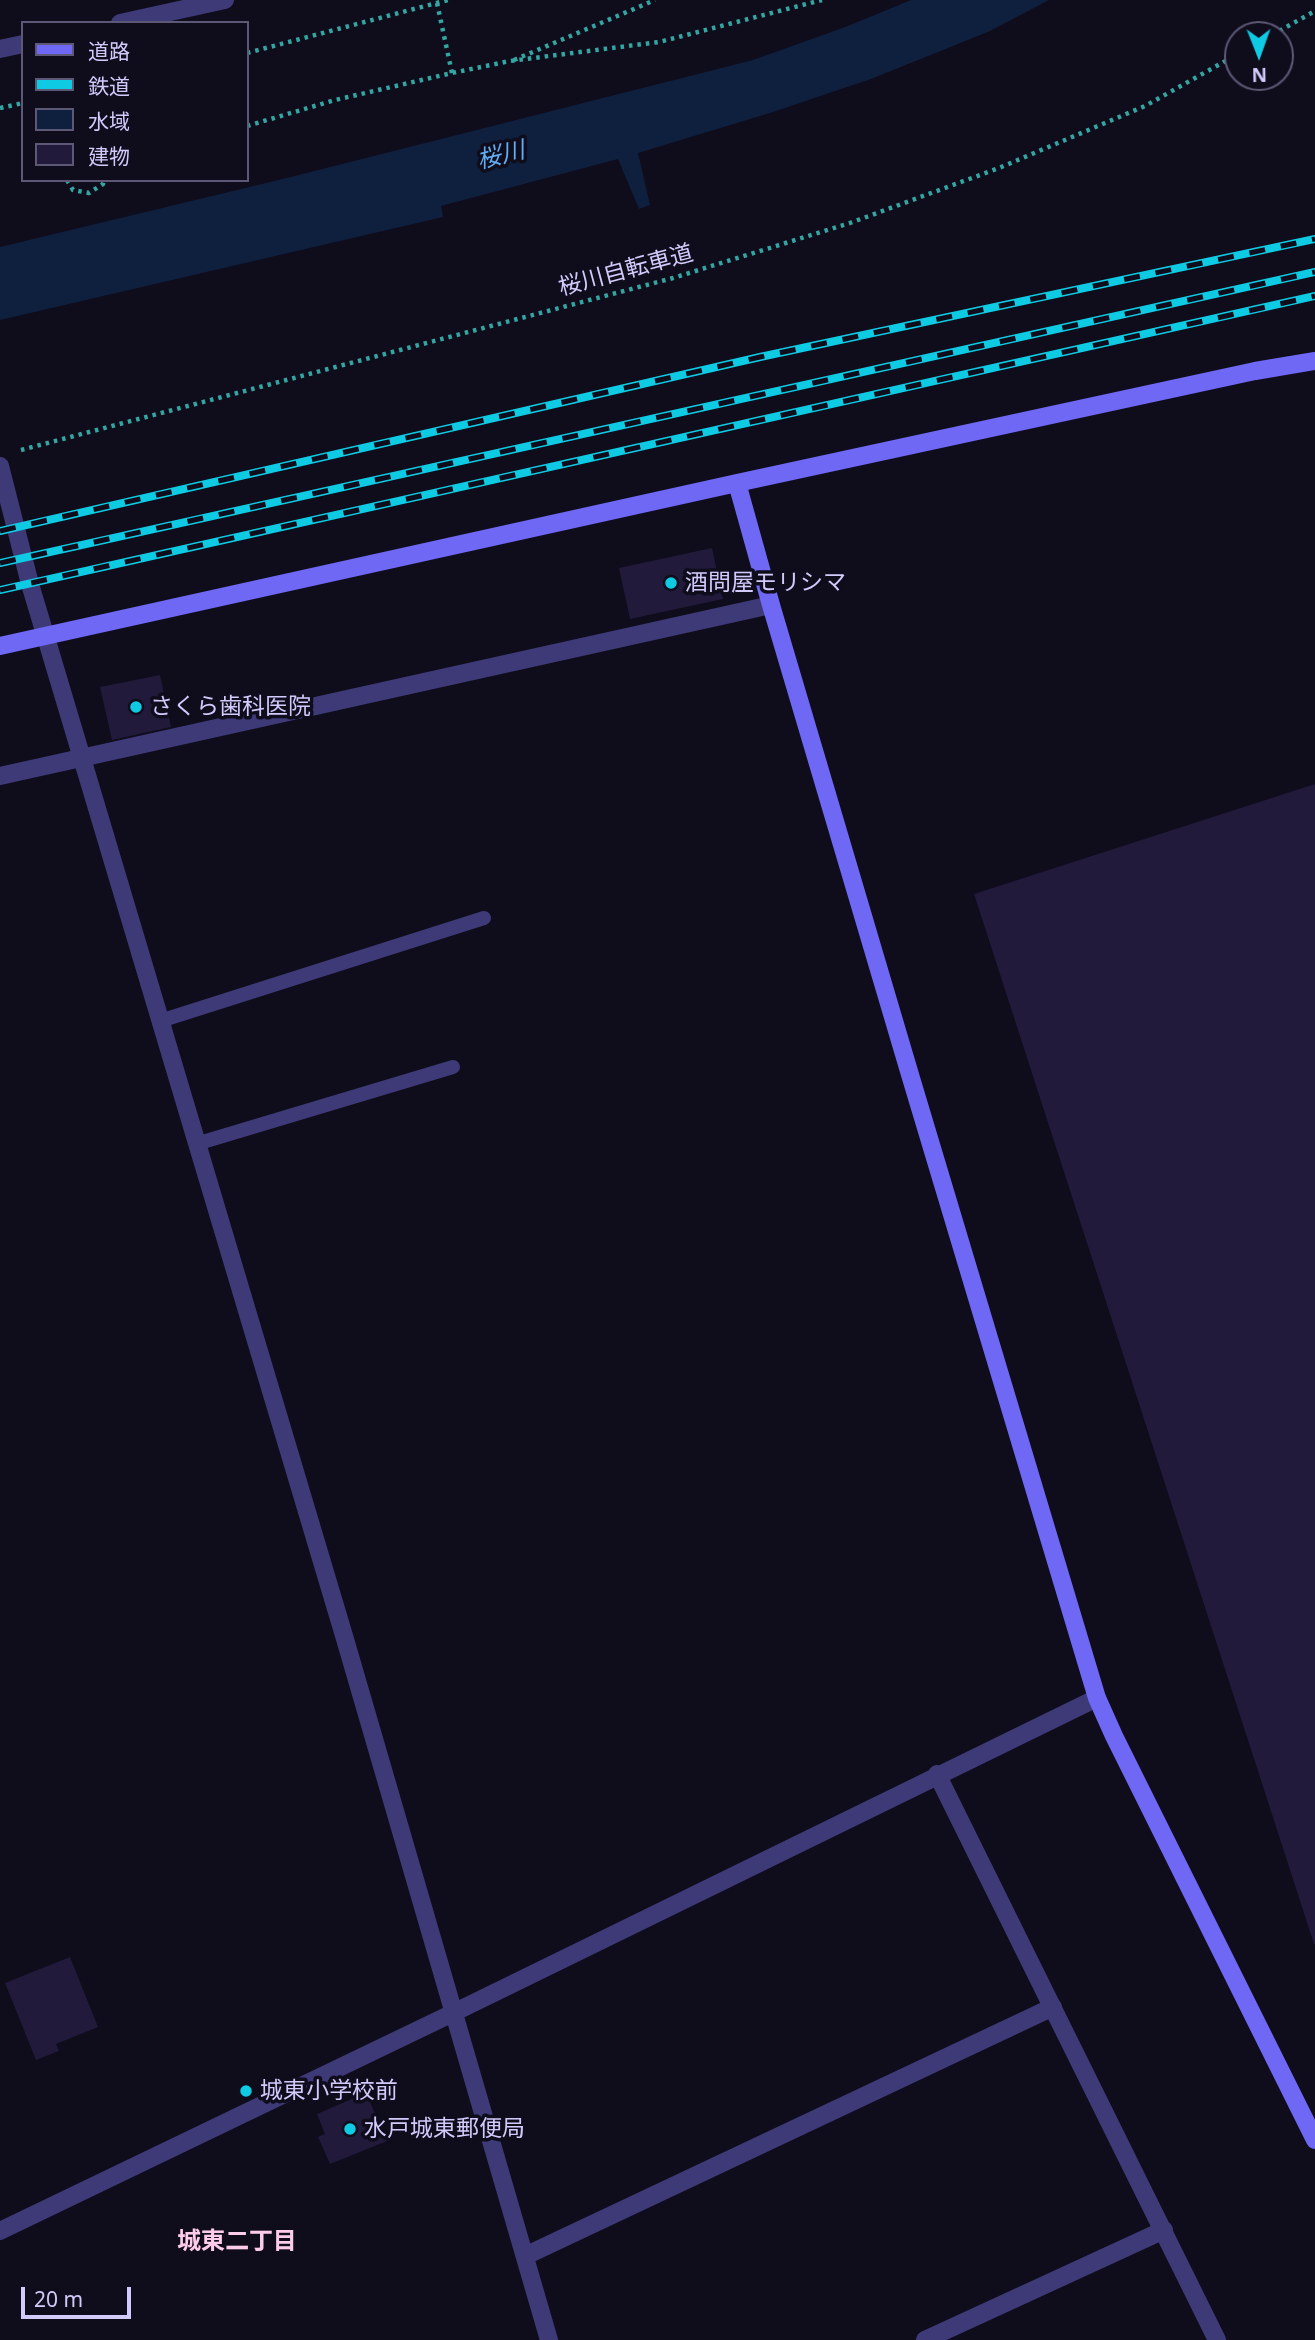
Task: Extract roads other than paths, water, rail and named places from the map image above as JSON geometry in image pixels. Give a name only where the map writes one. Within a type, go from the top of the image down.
[{"type":"street","points":[[129,21],[221,0]]},
{"type":"street","points":[[0,48],[21,44]]},
{"type":"street","points":[[0,646],[737,483],[1255,371],[1315,361]]},
{"type":"street","points":[[0,466],[46,636],[345,1639],[550,2340]]},
{"type":"street","points":[[737,483],[1097,1698],[1315,2140]]},
{"type":"street","points":[[0,776],[771,605]]},
{"type":"street","points":[[0,2231],[1097,1698]]},
{"type":"street","points":[[937,1774],[1217,2340]]},
{"type":"street","points":[[524,2256],[1053,2007]]},
{"type":"street","points":[[925,2340],[1164,2230]]},
{"type":"lane","points":[[160,1021],[484,918]]},
{"type":"lane","points":[[196,1144],[453,1067]]},
{"type":"water","name":"桜川","points":[[911,0],[1049,0],[990,31],[871,79],[638,153],[650,205],[639,209],[618,159],[441,206],[443,217],[0,320],[0,247],[291,177],[753,60]]},
{"type":"railway","points":[[0,531],[760,357],[1315,239]]},
{"type":"railway","points":[[0,563],[1315,272]]},
{"type":"railway","points":[[0,590],[1315,296]]},
{"type":"place","name":"酒問屋モリシマ","points":[[671,583]]},
{"type":"place","name":"さくら歯科医院","points":[[136,707]]},
{"type":"place","name":"城東小学校前","points":[[246,2091]]},
{"type":"place","name":"水戸城東郵便局","points":[[350,2129]]},
{"type":"district","name":"城東二丁目","points":[[237,2242]]}]
